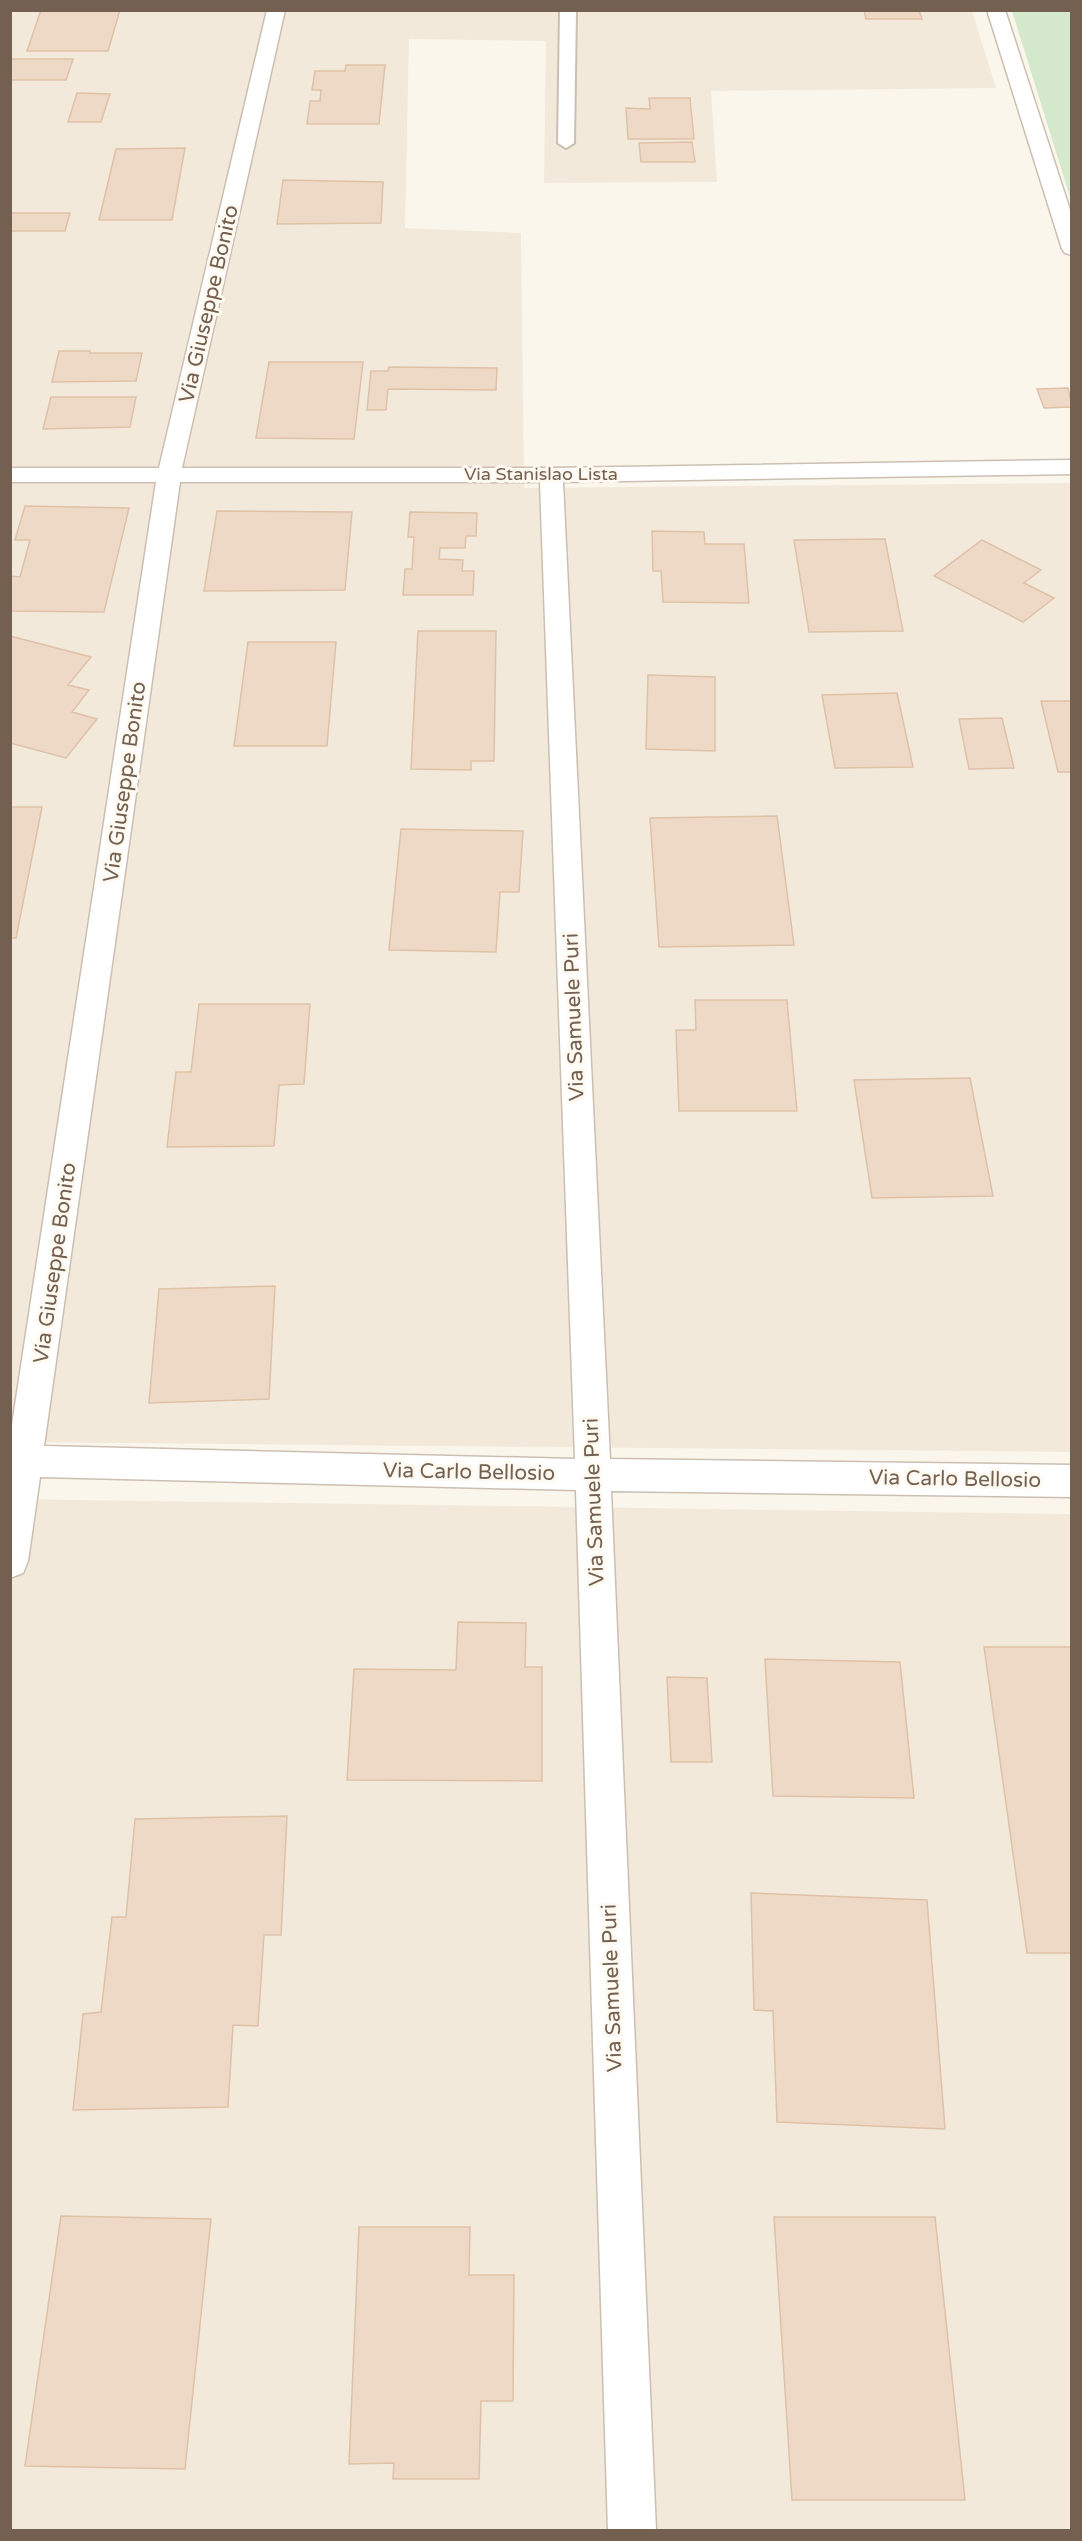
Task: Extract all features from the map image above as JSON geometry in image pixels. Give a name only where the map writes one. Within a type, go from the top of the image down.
[{"type":"street","name":"Via Giuseppe Bonito","points":[[10,1561],[18,1461],[169,475],[276,10]]},
{"type":"street","points":[[996,10],[1071,249]]},
{"type":"street","name":"Via Stanislao Lista","points":[[10,475],[551,475],[1071,467]]},
{"type":"street","name":"Via Samuele Puri","points":[[551,475],[593,1475],[632,2530]]},
{"type":"street","name":"Via Carlo Bellosio","points":[[18,1461],[593,1475],[1071,1481]]},
{"type":"lane","points":[[566,143],[568,10]]},
{"type":"shaded area","points":[[11,11],[972,11],[996,88],[711,91],[717,182],[544,183],[546,41],[409,39],[405,228],[521,233],[524,488],[1071,483],[1071,1452],[11,1442]]},
{"type":"shaded area","points":[[11,1499],[1071,1514],[1071,2530],[11,2530]]},
{"type":"green space","points":[[1012,11],[1071,11],[1071,200]]},
{"type":"building","points":[[41,10],[120,10],[108,51],[27,51]]},
{"type":"building","points":[[864,10],[919,10],[922,19],[866,19]]},
{"type":"building","points":[[10,59],[73,59],[66,80],[10,80]]},
{"type":"building","points":[[346,65],[385,65],[379,124],[307,124],[310,101],[320,101],[321,90],[312,90],[315,71],[345,71]]},
{"type":"building","points":[[77,93],[110,94],[101,122],[68,122]]},
{"type":"building","points":[[649,98],[690,98],[694,139],[628,139],[626,108],[650,109]]},
{"type":"building","points":[[692,142],[695,162],[641,162],[639,143]]},
{"type":"building","points":[[185,148],[172,220],[99,220],[116,149]]},
{"type":"building","points":[[283,180],[383,182],[381,223],[277,224]]},
{"type":"building","points":[[10,213],[70,213],[65,231],[10,231]]},
{"type":"building","points":[[59,351],[142,353],[136,381],[52,382]]},
{"type":"building","points":[[269,362],[363,362],[354,439],[256,438]]},
{"type":"building","points":[[389,367],[497,368],[496,390],[388,389],[386,410],[367,410],[371,371],[388,371]]},
{"type":"building","points":[[1068,388],[1072,407],[1044,408],[1037,389]]},
{"type":"building","points":[[51,397],[136,397],[130,427],[43,429]]},
{"type":"building","points":[[25,506],[129,508],[104,612],[10,611],[10,576],[20,577],[30,540],[15,540]]},
{"type":"building","points":[[217,511],[352,512],[345,590],[204,591]]},
{"type":"building","points":[[410,512],[477,513],[476,536],[466,536],[465,548],[440,548],[439,559],[463,560],[462,571],[474,571],[473,595],[403,595],[405,569],[412,569],[414,537],[408,537]]},
{"type":"building","points":[[652,531],[704,532],[705,544],[744,544],[749,603],[663,602],[661,571],[653,571]]},
{"type":"building","points":[[885,539],[903,631],[809,632],[794,540]]},
{"type":"building","points":[[982,540],[1041,570],[1024,583],[1054,598],[1023,622],[934,576]]},
{"type":"building","points":[[418,631],[496,631],[494,761],[471,761],[471,770],[411,769]]},
{"type":"building","points":[[10,636],[91,657],[68,685],[89,690],[72,712],[97,719],[66,758],[10,743]]},
{"type":"building","points":[[248,642],[336,642],[327,746],[234,746]]},
{"type":"building","points":[[648,675],[715,677],[715,751],[646,749]]},
{"type":"building","points":[[897,693],[913,767],[835,768],[822,695]]},
{"type":"building","points":[[1041,701],[1072,701],[1072,772],[1058,772]]},
{"type":"building","points":[[1002,718],[1014,768],[969,769],[959,719]]},
{"type":"building","points":[[10,807],[42,807],[16,938],[10,938]]},
{"type":"building","points":[[777,816],[794,945],[659,947],[650,818]]},
{"type":"building","points":[[401,829],[523,831],[519,892],[500,892],[496,952],[389,950]]},
{"type":"building","points":[[695,1000],[787,1000],[797,1111],[679,1111],[676,1030],[696,1030]]},
{"type":"building","points":[[199,1004],[310,1004],[304,1084],[279,1085],[274,1146],[167,1147],[176,1072],[191,1072]]},
{"type":"building","points":[[970,1078],[993,1196],[872,1198],[854,1080]]},
{"type":"building","points":[[275,1286],[269,1399],[149,1403],[159,1289]]},
{"type":"building","points":[[458,1622],[526,1623],[525,1667],[542,1667],[542,1781],[347,1780],[354,1669],[456,1670]]},
{"type":"building","points":[[984,1647],[1072,1647],[1072,1953],[1027,1953]]},
{"type":"building","points":[[765,1659],[900,1662],[914,1798],[773,1796]]},
{"type":"building","points":[[667,1677],[707,1678],[712,1762],[671,1762]]},
{"type":"building","points":[[287,1816],[281,1935],[264,1935],[258,2026],[233,2025],[228,2107],[73,2110],[83,2014],[101,2012],[112,1917],[126,1917],[135,1819]]},
{"type":"building","points":[[751,1893],[927,1900],[945,2129],[777,2122],[773,2011],[754,2010]]},
{"type":"building","points":[[61,2216],[211,2219],[185,2469],[25,2466]]},
{"type":"building","points":[[774,2217],[935,2217],[965,2500],[792,2500]]},
{"type":"building","points":[[359,2227],[470,2227],[469,2275],[514,2275],[513,2401],[481,2401],[479,2479],[393,2479],[394,2463],[349,2464]]}]
